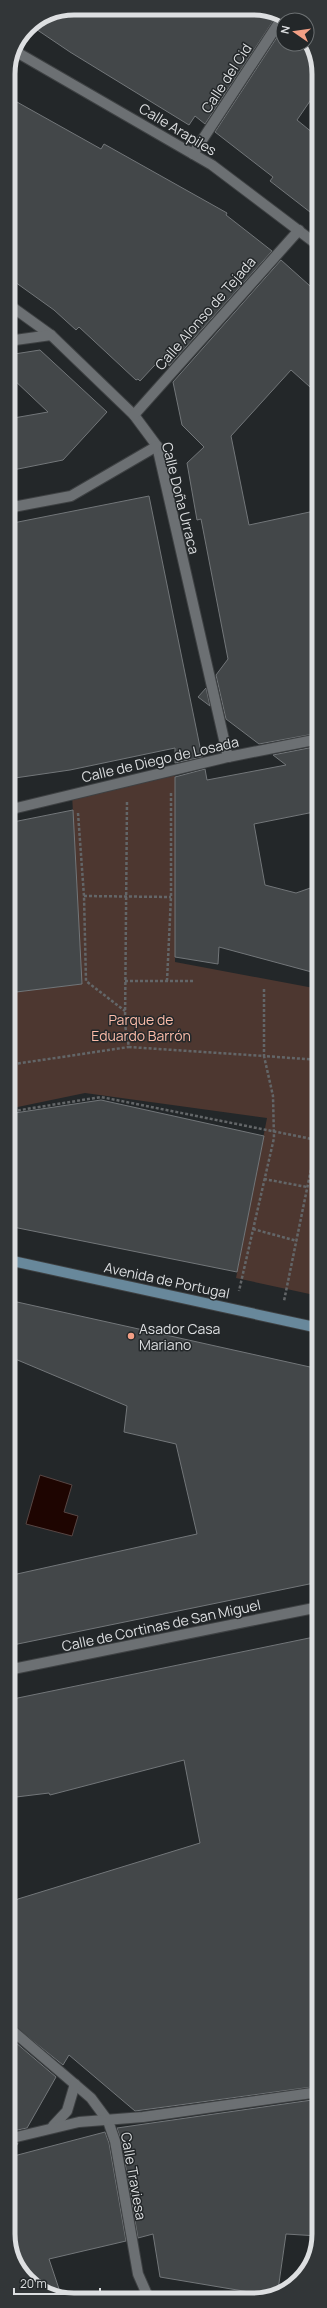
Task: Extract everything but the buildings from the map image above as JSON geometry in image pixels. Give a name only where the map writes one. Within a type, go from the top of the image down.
[{"type":"main road","name":"Avenida de Portugal","points":[[15,1262],[312,1326]]},
{"type":"street","name":"Calle del Cid","points":[[194,154],[275,29]]},
{"type":"street","name":"Calle Arapiles","points":[[19,54],[194,154],[233,179],[312,240]]},
{"type":"street","name":"Calle Alonso de Tejada","points":[[134,415],[299,230]]},
{"type":"street","name":"Calle Doña Urraca","points":[[15,309],[51,334],[134,415],[157,446],[228,757]]},
{"type":"street","points":[[15,341],[51,334]]},
{"type":"street","points":[[15,507],[71,496],[157,446]]},
{"type":"street","name":"Calle de Diego de Losada","points":[[15,808],[228,757],[312,740]]},
{"type":"street","name":"Calle de Cortinas de San Miguel","points":[[15,1669],[312,1608]]},
{"type":"street","name":"Calle Traviesa","points":[[15,2033],[91,2098],[108,2121],[114,2141],[138,2274],[146,2293]]},
{"type":"street","points":[[50,2128],[56,2124],[67,2111],[74,2084]]},
{"type":"street","points":[[15,2137],[79,2122],[108,2121],[312,2093]]},
{"type":"path","points":[[127,781],[125,1025],[129,1047]]},
{"type":"path","points":[[167,981],[171,897],[171,786]]},
{"type":"path","points":[[78,805],[84,896],[86,981],[125,1011]]},
{"type":"path","points":[[84,896],[171,897]]},
{"type":"path","points":[[125,981],[194,981]]},
{"type":"path","points":[[236,1309],[274,1131],[273,1096],[264,1056],[264,989]]},
{"type":"path","points":[[15,1064],[129,1047],[312,1059]]},
{"type":"path","points":[[15,1111],[101,1097],[312,1139]]},
{"type":"path","points":[[280,1319],[312,1164]]},
{"type":"path","points":[[264,1179],[307,1187]]},
{"type":"path","points":[[253,1229],[297,1241]]},
{"type":"green space","name":"Parque de Eduardo Barrón","points":[[175,770],[175,962],[312,988],[312,1294],[236,1278],[267,1118],[85,1093],[15,1108],[15,992],[82,984],[72,794]]},
{"type":"shaded area","points":[[40,1475],[72,1485],[64,1512],[78,1516],[72,1536],[26,1524]]},
{"type":"place","name":"Asador Casa Mariano","points":[[131,1336]]}]
